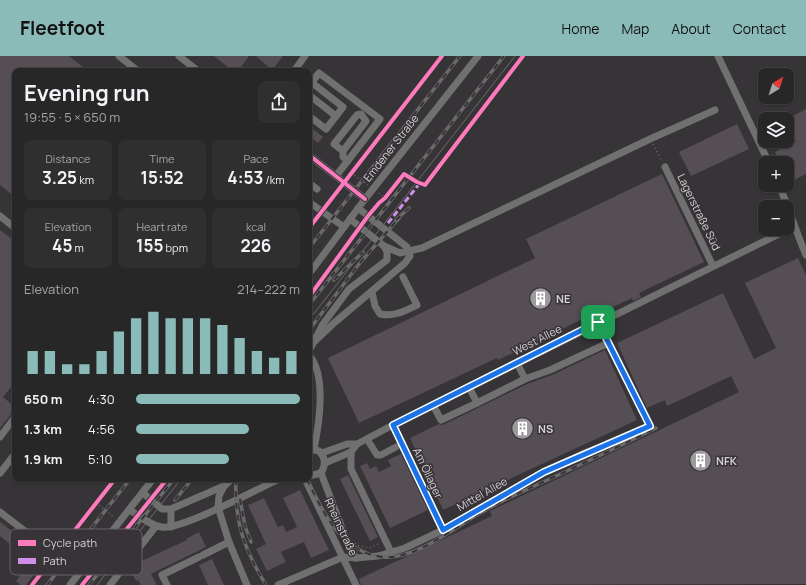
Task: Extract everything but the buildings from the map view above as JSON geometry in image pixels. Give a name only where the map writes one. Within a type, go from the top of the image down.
[{"type":"street","points":[[119,56],[134,68]]},
{"type":"street","points":[[179,56],[194,68]]},
{"type":"street","points":[[296,68],[305,56]]},
{"type":"street","name":"Emdener Straße","points":[[312,270],[358,208],[478,56]]},
{"type":"street","points":[[718,56],[766,156]]},
{"type":"street","points":[[312,82],[319,73],[380,119],[336,176]]},
{"type":"street","points":[[312,85],[343,107],[326,129],[312,118]]},
{"type":"street","points":[[312,97],[336,116]]},
{"type":"street","points":[[350,219],[384,246],[400,252],[422,248],[650,139],[715,110]]},
{"type":"street","points":[[343,151],[334,144],[357,115],[361,114],[366,121],[343,151],[343,157],[348,162]]},
{"type":"street","points":[[312,157],[365,199]]},
{"type":"street","name":"Lagerstraße Süd","points":[[665,167],[713,266]]},
{"type":"street","points":[[312,185],[317,189]]},
{"type":"street","points":[[312,204],[344,227]]},
{"type":"street","points":[[358,208],[410,251]]},
{"type":"street","points":[[0,216],[12,226]]},
{"type":"street","points":[[794,227],[806,255]]},
{"type":"street","name":"West Allee","points":[[352,452],[357,444],[367,438],[598,322],[775,236]]},
{"type":"street","points":[[312,346],[333,308],[349,289],[376,270],[387,260],[387,252],[384,246]]},
{"type":"street","points":[[315,341],[405,263],[409,258],[410,251]]},
{"type":"street","points":[[372,292],[375,306],[380,314],[387,315],[400,313],[417,305],[403,277]]},
{"type":"street","points":[[432,405],[441,420],[525,379],[608,343],[598,322]]},
{"type":"street","name":"Mittel Allee","points":[[278,585],[343,557],[356,558],[378,556],[405,548],[443,530],[544,472],[650,426],[608,343]]},
{"type":"street","points":[[312,360],[320,376],[316,438],[312,447]]},
{"type":"street","points":[[516,363],[525,379]]},
{"type":"street","points":[[470,387],[477,403]]},
{"type":"street","points":[[0,437],[12,422]]},
{"type":"street","name":"Am Öllager","points":[[393,425],[443,530]]},
{"type":"street","points":[[367,438],[377,455],[381,455],[396,447]]},
{"type":"street","name":"West Allee","points":[[322,453],[346,444],[357,444]]},
{"type":"street","points":[[312,449],[322,453],[325,463]]},
{"type":"street","points":[[356,558],[350,549],[320,473],[325,463],[352,452],[351,469],[391,552]]},
{"type":"street","points":[[0,473],[12,458]]},
{"type":"street","points":[[312,475],[320,473]]},
{"type":"street","points":[[115,529],[151,482]]},
{"type":"street","points":[[143,493],[162,509],[171,509],[224,486],[229,482]]},
{"type":"street","points":[[130,510],[156,526],[172,527],[191,521],[272,482]]},
{"type":"street","name":"Rheinstraße","points":[[306,482],[356,585]]},
{"type":"street","points":[[224,486],[219,496],[218,507],[229,542],[247,585]]},
{"type":"street","points":[[171,509],[172,527]]},
{"type":"street","points":[[0,512],[22,529]]},
{"type":"street","points":[[142,544],[156,526]]},
{"type":"street","points":[[167,585],[162,575],[229,542]]},
{"type":"street","points":[[70,585],[78,575]]},
{"type":"street","points":[[110,585],[118,575]]},
{"type":"path","points":[[650,139],[665,167]]},
{"type":"path","points":[[96,503],[120,522]]},
{"type":"path","points":[[131,525],[137,524],[150,534]]},
{"type":"tram line","points":[[312,316],[515,56]]},
{"type":"tram line","points":[[141,529],[179,482]]},
{"type":"tram line","points":[[97,585],[105,575]]},
{"type":"railway","points":[[312,244],[460,56]]},
{"type":"railway","points":[[312,301],[504,56]]},
{"type":"railway","points":[[396,220],[409,208]]},
{"type":"railway","points":[[312,326],[359,264],[400,217]]},
{"type":"railway","points":[[334,280],[363,252]]},
{"type":"railway","points":[[308,482],[327,518],[345,540],[356,548],[369,554],[383,557],[396,556],[422,548],[498,503],[656,428]]},
{"type":"railway","points":[[91,529],[128,482]]},
{"type":"railway","points":[[134,529],[172,482]]},
{"type":"railway","points":[[175,500],[190,482]]},
{"type":"railway","points":[[236,482],[237,508],[242,534],[246,547],[266,585]]},
{"type":"railway","points":[[240,499],[245,526],[251,542]]},
{"type":"railway","points":[[47,585],[55,575]]},
{"type":"railway","points":[[89,585],[97,575]]},
{"type":"marked path","points":[[388,223],[420,183]]},
{"type":"cycle path","points":[[312,224],[442,56]]},
{"type":"cycle path","points":[[312,293],[368,216],[404,174],[425,185],[523,56]]},
{"type":"cycle path","points":[[312,157],[365,199]]},
{"type":"cycle path","points":[[76,529],[113,482]]},
{"type":"cycle path","points":[[127,529],[165,482]]},
{"type":"cycle path","points":[[32,585],[40,575]]},
{"type":"cycle path","points":[[82,585],[90,575]]},
{"type":"place","name":"NE","points":[[541,299]]},
{"type":"place","name":"NS","points":[[523,429]]},
{"type":"place","name":"NFK","points":[[701,461]]},
{"type":"route","points":[[598,322],[650,426],[631,436],[587,452],[544,472],[443,530],[393,425],[598,322]]}]
